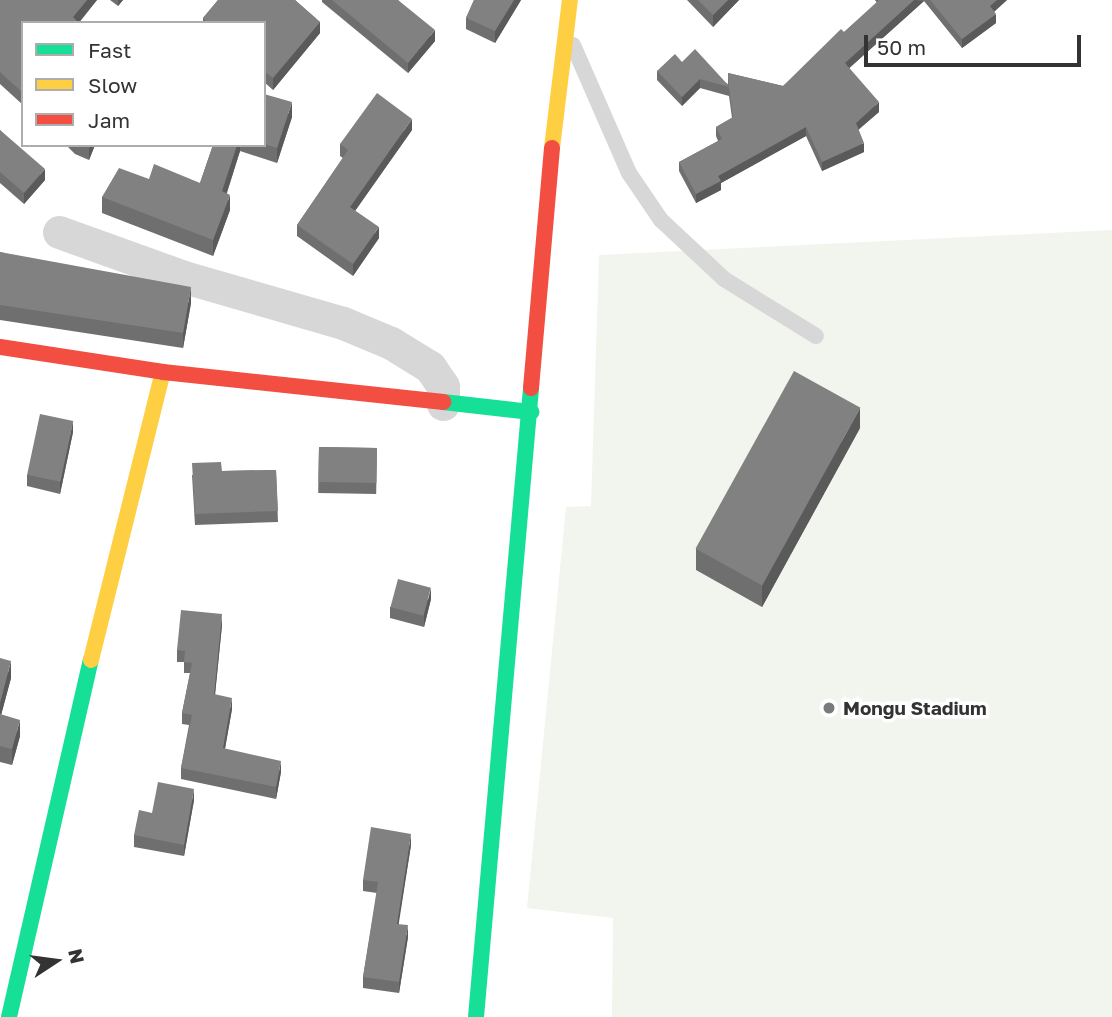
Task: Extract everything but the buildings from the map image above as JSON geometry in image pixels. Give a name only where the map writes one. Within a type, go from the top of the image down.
[{"type":"street","points":[[476,1017],[565,23],[570,0]]},
{"type":"street","points":[[59,232],[184,277],[344,323],[390,343],[430,367],[443,386],[443,404]]},
{"type":"street","points":[[0,347],[163,372],[531,412]]},
{"type":"street","points":[[9,1017],[99,625],[163,372]]},
{"type":"lane","points":[[565,23],[629,173],[661,220],[724,279],[816,336]]},
{"type":"shaded area","name":"Mongu Stadium","points":[[1112,230],[1112,1017],[612,1017],[613,918],[527,908],[566,507],[591,506],[599,255]]},
{"type":"traffic: fast","points":[[476,1017],[531,388]]},
{"type":"traffic: fast","points":[[443,402],[531,412]]},
{"type":"traffic: fast","points":[[9,1017],[91,660]]},
{"type":"traffic: slow","points":[[552,148],[570,0]]},
{"type":"traffic: slow","points":[[91,660],[163,372]]},
{"type":"traffic: jam","points":[[531,388],[552,148]]},
{"type":"traffic: jam","points":[[0,347],[163,372],[443,402]]},
{"type":"place","name":"Mongu Stadium","points":[[829,708]]}]
